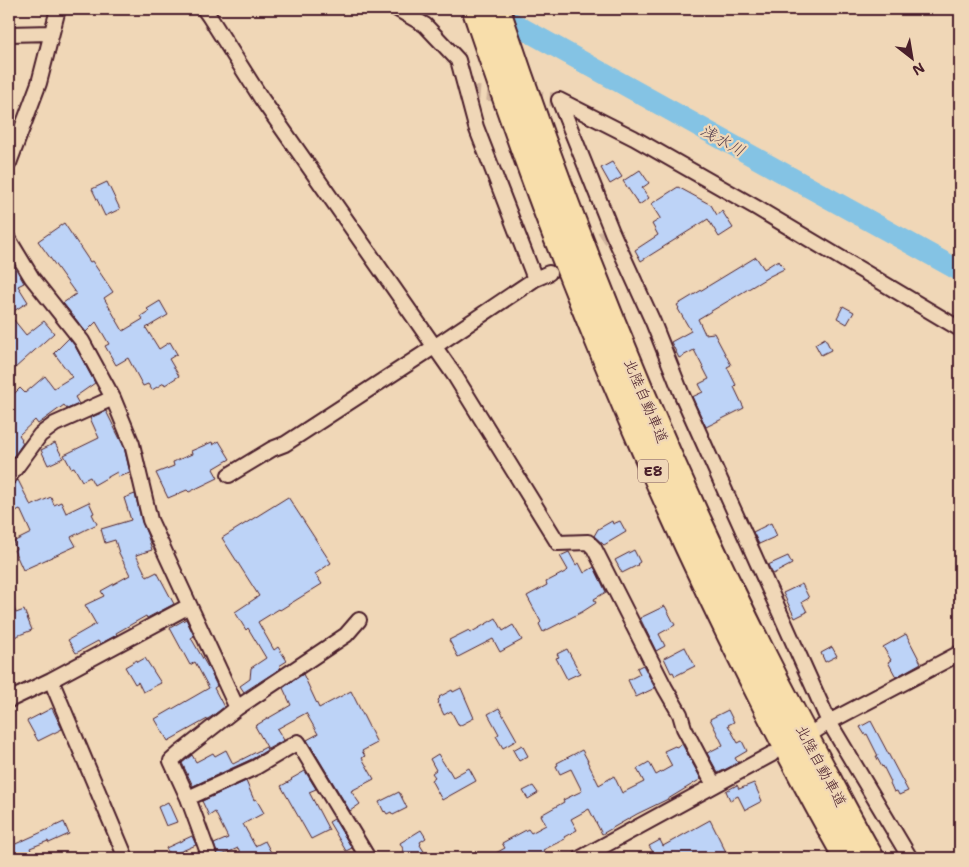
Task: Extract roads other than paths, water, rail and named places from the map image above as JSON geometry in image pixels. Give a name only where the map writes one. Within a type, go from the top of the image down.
[{"type":"highway","name":"北陸自動車道","points":[[475,9],[559,245],[660,488],[755,686],[847,858]]},
{"type":"highway","name":"北陸自動車道","points":[[497,9],[549,158],[604,302],[683,488],[786,702],[871,858]]},
{"type":"street","points":[[9,163],[39,83],[58,9]]},
{"type":"street","points":[[204,9],[261,98],[455,376],[558,543],[588,542],[594,548],[680,714],[684,728],[714,785]]},
{"type":"street","points":[[397,9],[425,25],[458,60],[476,127],[535,279]]},
{"type":"street","points":[[9,34],[51,34]]},
{"type":"street","points":[[910,858],[829,722],[682,395],[653,322],[609,234],[559,100],[634,138],[758,208],[960,329]]},
{"type":"street","points":[[9,240],[32,278],[82,342],[112,398],[132,444],[150,520],[237,708]]},
{"type":"street","points":[[229,475],[272,449],[285,444],[535,279],[549,272]]},
{"type":"street","points":[[9,477],[40,435],[56,424],[112,398]]},
{"type":"street","points":[[9,700],[51,680],[189,606]]},
{"type":"street","points":[[210,858],[188,798],[171,761],[237,708],[346,635],[360,620]]},
{"type":"street","points":[[812,733],[829,722],[960,653]]},
{"type":"street","points":[[51,680],[126,858]]},
{"type":"street","points":[[188,798],[256,767],[298,742],[368,858]]},
{"type":"street","points":[[580,858],[772,754]]},
{"type":"waterway","name":"浅水川","points":[[491,11],[960,271]]},
{"type":"tunnel","points":[[466,92],[559,100]]},
{"type":"tunnel","points":[[549,273],[605,236]]}]
